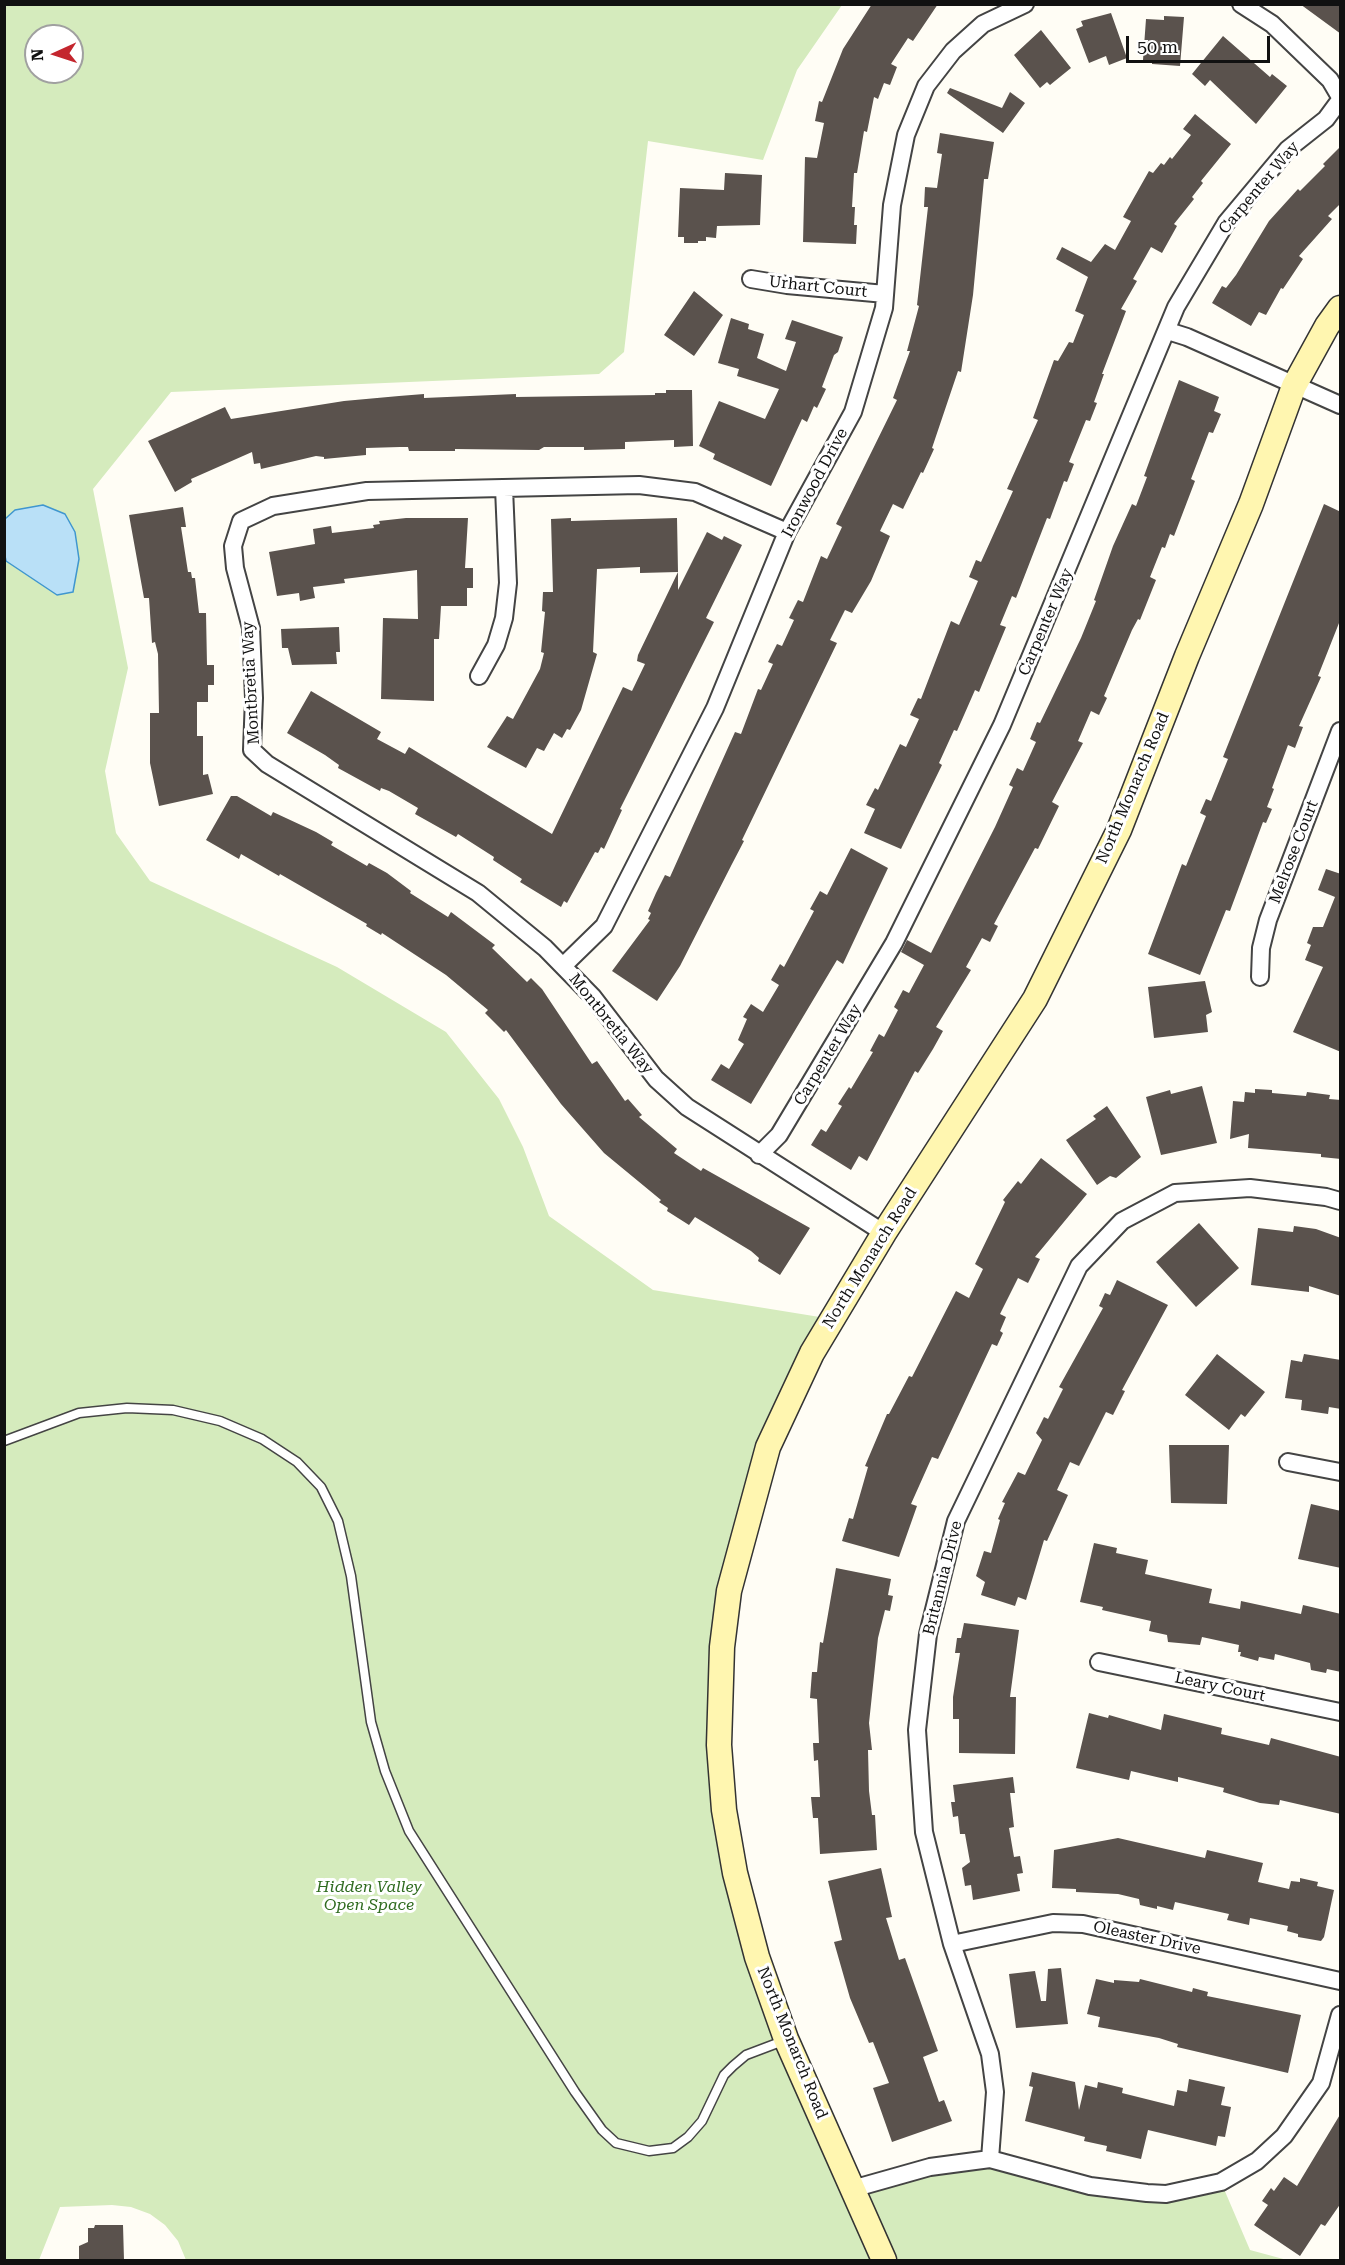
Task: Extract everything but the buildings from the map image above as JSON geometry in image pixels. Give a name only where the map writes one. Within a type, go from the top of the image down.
[{"type":"street","name":"Ironwood Drive","points":[[563,966],[604,926],[715,708],[787,532],[853,412],[870,359],[885,294],[892,205],[906,135],[926,86],[953,51],[984,24],[1025,4]]},
{"type":"street","points":[[1241,4],[1272,24],[1330,80],[1341,98]]},
{"type":"street","name":"Carpenter Way","points":[[759,1155],[779,1135],[831,1052],[899,933],[1002,725],[1168,332],[1176,307],[1226,223],[1288,149],[1326,119],[1341,98]]},
{"type":"street","name":"Urhart Court","points":[[751,279],[787,285],[885,294]]},
{"type":"street","name":"North Monarch Road","points":[[884,2260],[786,2039],[757,1957],[735,1873],[724,1810],[719,1745],[722,1647],[729,1591],[768,1447],[812,1353],[884,1233],[1035,999],[1119,830],[1187,656],[1251,504],[1294,386],[1327,326],[1341,308]]},
{"type":"street","points":[[1168,332],[1187,337],[1341,405]]},
{"type":"street","name":"Montbretia Way","points":[[787,532],[695,492],[639,485],[367,491],[273,506],[241,521],[233,546],[235,568],[251,628],[254,698],[252,750],[267,764],[478,893],[545,948],[563,966],[593,997],[656,1079],[687,1107],[884,1233]]},
{"type":"street","points":[[479,676],[496,645],[504,618],[508,583],[504,488]]},
{"type":"street","name":"Melrose Court","points":[[1260,977],[1262,948],[1268,920],[1341,731]]},
{"type":"street","name":"Britannia Drive","points":[[990,2159],[995,2092],[990,2054],[952,1944],[924,1832],[917,1730],[928,1634],[956,1521],[1079,1266],[1122,1221],[1174,1193],[1250,1188],[1341,1201]]},
{"type":"street","points":[[1288,1462],[1341,1472]]},
{"type":"street","name":"Leary Court","points":[[1099,1662],[1341,1712]]},
{"type":"street","name":"Oleaster Drive","points":[[952,1944],[1053,1923],[1083,1924],[1341,1981]]},
{"type":"street","points":[[852,2189],[930,2167],[990,2159],[1090,2186],[1147,2193],[1166,2194],[1221,2182],[1257,2161],[1284,2136],[1321,2083],[1341,2015]]},
{"type":"lane","points":[[4,1441],[79,1413],[128,1408],[173,1410],[220,1421],[262,1439],[297,1462],[321,1487],[338,1521],[351,1576],[371,1722],[385,1771],[409,1831],[575,2092],[602,2130],[616,2144],[649,2151],[673,2148],[688,2137],[702,2121],[724,2075],[733,2066],[746,2055],[786,2039]]},
{"type":"green space","name":"Hidden Valley Open Space","points":[[4,5],[842,5],[797,70],[763,160],[648,141],[624,352],[599,374],[171,392],[93,489],[128,668],[105,771],[116,833],[150,881],[337,967],[446,1032],[499,1099],[523,1147],[549,1216],[653,1290],[832,1319],[791,1397],[722,1647],[735,1873],[852,2189],[990,2159],[1147,2193],[1221,2182],[1250,2250],[1287,2260],[186,2260],[178,2241],[165,2225],[150,2214],[131,2207],[112,2205],[60,2207],[39,2260],[5,2260]]},
{"type":"water","points":[[43,505],[65,514],[75,532],[79,559],[73,592],[57,595],[6,561],[5,519],[15,510]]}]
